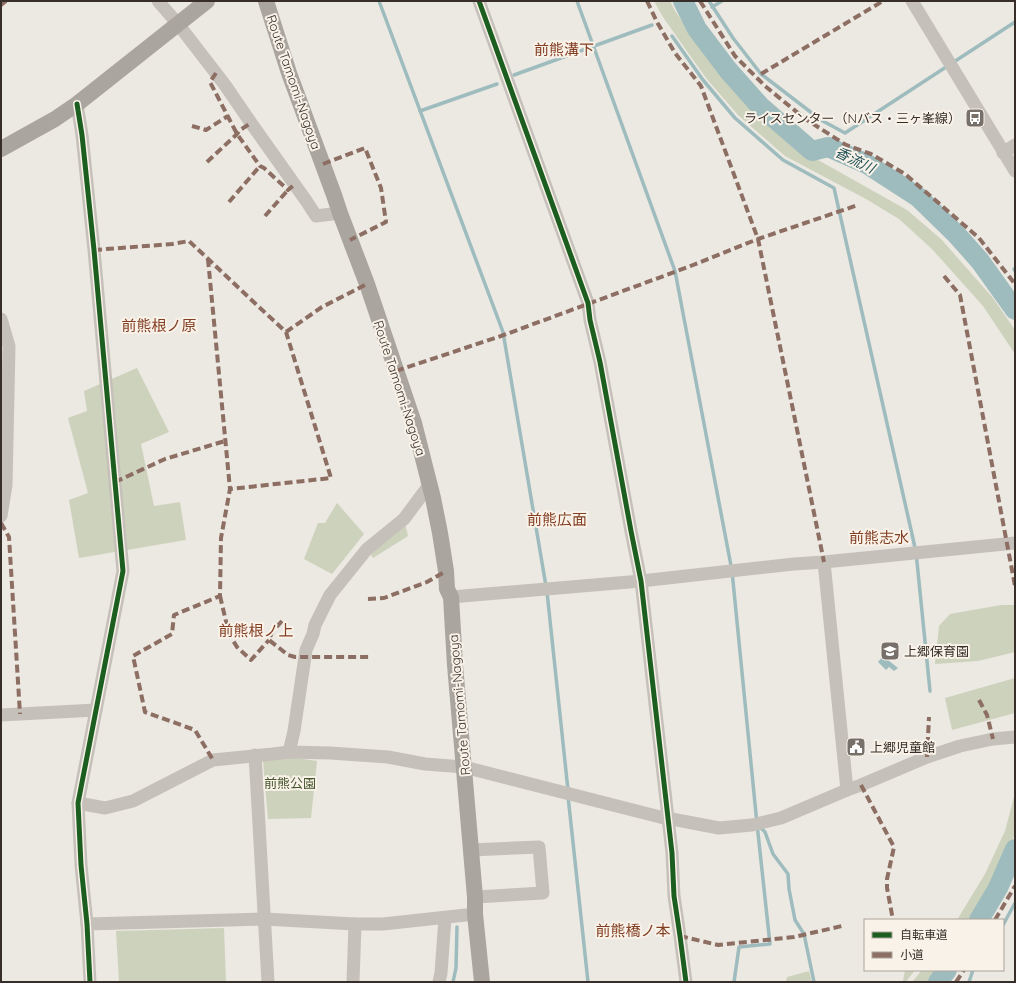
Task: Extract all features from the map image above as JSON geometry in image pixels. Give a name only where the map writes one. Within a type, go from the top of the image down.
[{"type":"main road","points":[[1,149],[77,104],[208,1]]},
{"type":"main road","name":"Route Tamomi-Nagoya","points":[[266,1],[288,73],[367,284],[414,423],[430,484],[440,533],[446,571],[447,589],[451,597],[455,665],[475,897],[475,914],[482,982]]},
{"type":"street","points":[[158,1],[178,24],[225,85],[316,216],[340,213]]},
{"type":"street","points":[[479,1],[588,303],[590,320],[600,362],[641,581],[672,853],[674,896],[686,982]]},
{"type":"street","points":[[912,1],[1015,171]]},
{"type":"street","points":[[77,104],[82,135],[94,250],[123,571],[78,803],[81,865],[88,924],[89,976]]},
{"type":"street","points":[[1003,153],[1015,145]]},
{"type":"street","points":[[1,319],[9,346],[6,486],[1,516]]},
{"type":"street","points":[[289,752],[294,730],[306,650],[315,625],[330,595],[367,549],[404,519],[430,484]]},
{"type":"street","points":[[451,597],[641,581],[794,564],[1015,543]]},
{"type":"street","points":[[824,562],[847,790]]},
{"type":"street","points":[[1,716],[96,710]]},
{"type":"street","points":[[78,803],[105,808],[133,801],[212,760],[289,752],[381,757],[425,764],[464,767],[564,794],[668,819],[719,828],[752,825],[781,818],[927,757],[960,746],[993,739],[1015,737]]},
{"type":"street","points":[[255,755],[268,982]]},
{"type":"street","points":[[471,850],[539,847],[543,894],[475,897]]},
{"type":"street","points":[[88,924],[264,919],[383,924],[475,914]]},
{"type":"street","points":[[439,982],[445,918]]},
{"type":"street","points":[[353,982],[355,924]]},
{"type":"green space","points":[[654,1],[670,1],[675,11],[717,70],[747,105],[795,147],[907,210],[941,239],[993,298],[1015,330],[1015,354],[983,306],[932,249],[899,219],[866,199],[785,156],[738,115],[706,78],[663,17]]},
{"type":"green space","points":[[137,368],[169,432],[141,444],[154,506],[180,502],[186,540],[79,558],[69,500],[88,493],[68,418],[87,411],[84,391]]},
{"type":"green space","points":[[337,503],[364,534],[332,574],[304,559],[318,523],[325,523]]},
{"type":"green space","points":[[404,519],[408,536],[373,558],[367,549]]},
{"type":"green space","points":[[1001,605],[1015,605],[1015,652],[978,661],[935,664],[939,626],[950,614]]},
{"type":"green space","points":[[1015,678],[1015,713],[952,730],[945,698]]},
{"type":"green space","name":"前熊公園","points":[[290,757],[317,761],[311,818],[268,819],[263,761]]},
{"type":"green space","points":[[1015,793],[1015,834],[995,879],[972,919],[958,919],[985,874],[1005,831]]},
{"type":"green space","points":[[224,928],[226,982],[119,982],[116,931]]},
{"type":"green space","points":[[809,971],[812,982],[786,982],[787,977]]},
{"type":"green space","points":[[905,971],[914,971],[906,982],[902,982]]},
{"type":"green space","points":[[921,971],[936,971],[927,982],[912,982]]},
{"type":"water","points":[[883,656],[898,668],[894,671],[889,667],[886,670],[878,662]]},
{"type":"waterway","points":[[379,1],[503,332],[547,592],[568,790]]},
{"type":"waterway","points":[[577,1],[675,271],[732,571],[770,944],[739,947],[734,982]]},
{"type":"waterway","name":"香流川","points":[[683,1],[697,29],[728,70],[760,106],[812,151],[828,147],[867,164],[918,197],[956,234],[980,261],[1015,310]]},
{"type":"waterway","points":[[709,1],[733,38],[761,74],[821,120],[845,133],[1015,22]]},
{"type":"waterway","points":[[712,7],[722,1]]},
{"type":"waterway","points":[[514,75],[652,25]]},
{"type":"waterway","points":[[672,36],[703,80],[735,118],[783,160],[834,188],[916,552],[930,691]]},
{"type":"waterway","points":[[420,111],[497,84]]},
{"type":"waterway","points":[[568,796],[588,982]]},
{"type":"waterway","points":[[759,826],[765,832],[773,854],[788,874],[789,889],[795,920],[804,934],[814,982]]},
{"type":"waterway","points":[[980,919],[998,888],[1015,849]]},
{"type":"waterway","points":[[1004,923],[1015,903]]},
{"type":"waterway","points":[[453,982],[456,968],[457,927]]},
{"type":"waterway","points":[[938,982],[946,971]]},
{"type":"waterway","points":[[969,982],[973,971]]},
{"type":"marked path","points":[[1,5],[6,1]]},
{"type":"marked path","points":[[647,1],[675,53],[701,86],[758,239],[824,562]]},
{"type":"marked path","points":[[700,1],[735,56],[765,86],[804,118],[846,145],[871,154],[905,174],[979,238],[1015,284]]},
{"type":"marked path","points":[[761,74],[883,1]]},
{"type":"marked path","points":[[216,73],[210,82],[237,134],[260,166],[288,190],[294,185]]},
{"type":"marked path","points":[[192,126],[206,130],[228,116]]},
{"type":"marked path","points":[[207,162],[240,130],[251,123]]},
{"type":"marked path","points":[[323,164],[365,148],[381,188],[386,222],[350,240]]},
{"type":"marked path","points":[[229,202],[260,166]]},
{"type":"marked path","points":[[265,216],[288,190]]},
{"type":"marked path","points":[[396,371],[501,336],[688,267],[758,239],[858,205]]},
{"type":"marked path","points":[[94,250],[172,244],[189,241],[286,332],[331,478],[230,489]]},
{"type":"marked path","points":[[208,259],[230,489],[221,538],[220,596],[174,615],[172,634],[133,656],[145,712],[195,730],[213,760]]},
{"type":"marked path","points":[[944,276],[960,295],[1015,586]]},
{"type":"marked path","points":[[286,332],[322,307],[367,284]]},
{"type":"marked path","points":[[115,482],[165,459],[225,441]]},
{"type":"marked path","points":[[1,523],[9,537],[20,714]]},
{"type":"marked path","points":[[368,599],[384,598],[427,582],[446,571]]},
{"type":"marked path","points":[[220,596],[229,634],[237,647],[251,660],[269,640]]},
{"type":"marked path","points":[[282,621],[272,632],[269,640],[288,655],[295,657],[370,657]]},
{"type":"marked path","points":[[979,700],[987,715],[993,739]]},
{"type":"marked path","points":[[927,757],[929,717]]},
{"type":"marked path","points":[[861,785],[894,847],[887,879],[887,888],[893,919]]},
{"type":"marked path","points":[[996,919],[1015,886]]},
{"type":"marked path","points":[[680,936],[718,945],[794,937],[842,926]]},
{"type":"marked path","points":[[956,982],[963,971]]},
{"type":"cycle path","points":[[479,1],[588,303],[590,320],[600,362],[641,581],[672,853],[674,896],[686,982]]},
{"type":"cycle path","points":[[77,104],[82,135],[94,250],[123,571],[78,803],[90,982]]},
{"type":"place","name":"ライスセンター（Nバス・三ヶ峯線）","points":[[975,118]]},
{"type":"place","name":"上郷保育園","points":[[890,651]]},
{"type":"place","name":"上郷児童館","points":[[856,747]]},
{"type":"district","name":"前熊溝下","points":[[564,50]]},
{"type":"district","name":"前熊根ノ原","points":[[159,326]]},
{"type":"district","name":"前熊広面","points":[[557,520]]},
{"type":"district","name":"前熊志水","points":[[879,538]]},
{"type":"district","name":"前熊根ノ上","points":[[256,631]]},
{"type":"district","name":"前熊橋ノ本","points":[[633,931]]}]
